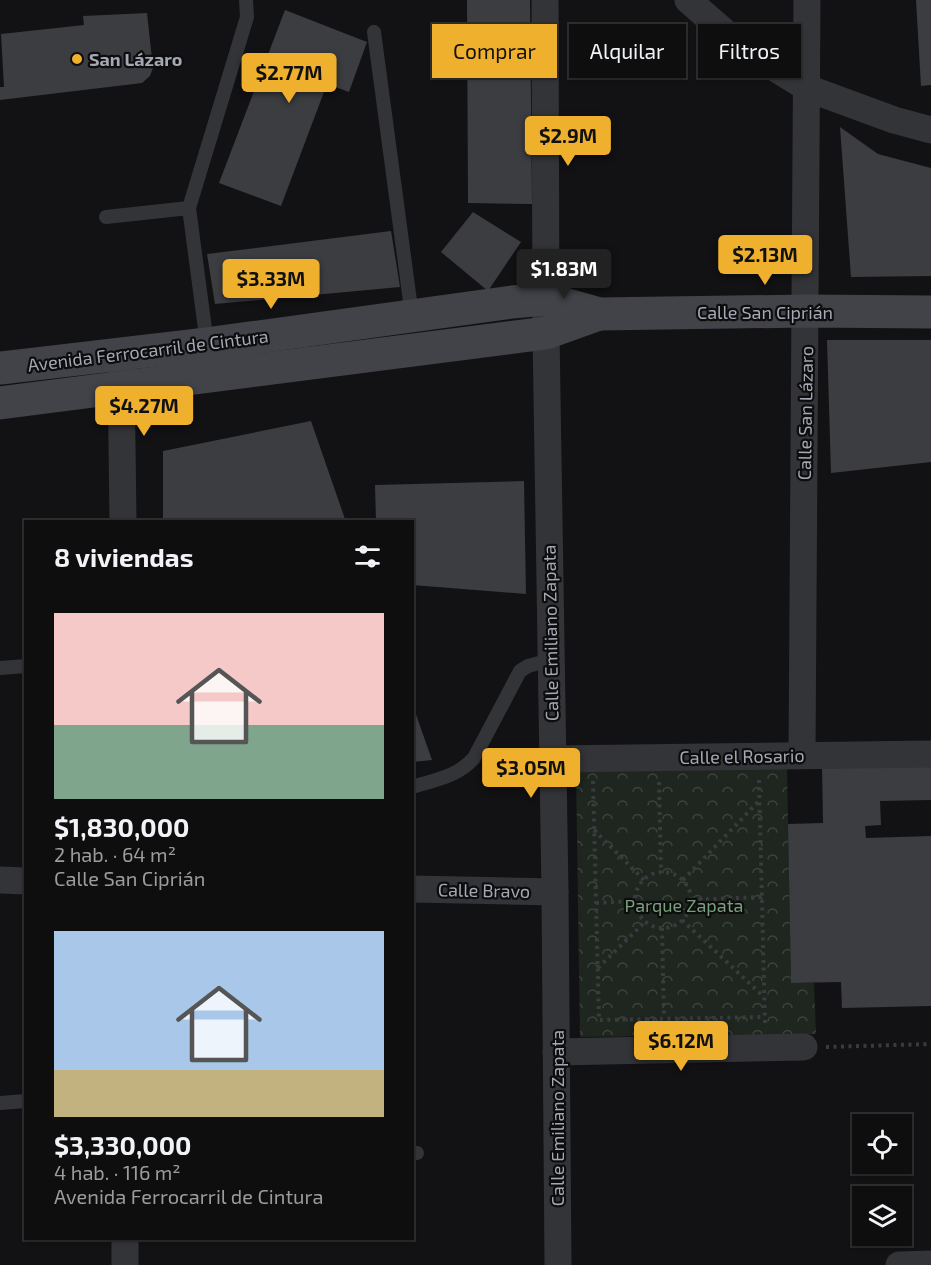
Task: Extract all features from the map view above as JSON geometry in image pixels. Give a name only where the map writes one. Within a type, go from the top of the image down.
[{"type":"street","name":"Calle Emiliano Zapata","points":[[544,0],[558,1265]]},
{"type":"street","points":[[688,0],[744,49],[807,88],[894,120],[931,130]]},
{"type":"street","name":"Calle San Lázaro","points":[[802,755],[807,0]]},
{"type":"street","name":"Calle San Ciprián","points":[[546,299],[599,314],[931,312]]},
{"type":"street","name":"Avenida Ferrocarril de Cintura","points":[[0,368],[207,344],[546,299]]},
{"type":"street","name":"Calle San Ciprián","points":[[546,333],[599,314]]},
{"type":"street","name":"Avenida Ferrocarril de Cintura","points":[[0,403],[546,333]]},
{"type":"street","points":[[121,353],[123,520]]},
{"type":"street","name":"Calle el Rosario","points":[[553,759],[931,754]]},
{"type":"street","points":[[0,880],[24,881]]},
{"type":"street","name":"Calle Bravo","points":[[414,889],[555,892]]},
{"type":"street","points":[[556,1052],[804,1047]]},
{"type":"street","points":[[125,1240],[125,1265]]},
{"type":"street","points":[[899,1265],[931,1264]]},
{"type":"lane","points":[[207,344],[189,208],[247,18],[246,0]]},
{"type":"lane","points":[[374,32],[412,317]]},
{"type":"lane","points":[[106,216],[189,208]]},
{"type":"lane","points":[[414,786],[454,775],[466,767],[474,759],[520,671],[528,666],[550,660]]},
{"type":"lane","points":[[0,668],[24,666]]},
{"type":"lane","points":[[0,1103],[24,1101]]},
{"type":"path","points":[[759,777],[765,1048]]},
{"type":"path","points":[[648,779],[659,779],[661,872]]},
{"type":"path","points":[[604,780],[593,781],[598,1020],[764,1017]]},
{"type":"path","points":[[683,880],[760,800]]},
{"type":"path","points":[[594,830],[644,880]]},
{"type":"path","points":[[661,872],[677,875],[683,880],[690,892],[691,900],[687,914],[682,920],[662,928],[646,921],[637,909],[636,901],[639,886],[644,880],[661,872]]},
{"type":"path","points":[[691,900],[762,897]]},
{"type":"path","points":[[596,903],[636,901]]},
{"type":"path","points":[[682,920],[764,998]]},
{"type":"path","points":[[598,968],[646,921]]},
{"type":"path","points":[[662,928],[664,1018]]},
{"type":"path","points":[[804,1047],[931,1044]]},
{"type":"green space","name":"Parque Zapata","points":[[787,766],[791,983],[814,983],[816,1034],[580,1037],[576,770]]},
{"type":"building","points":[[467,0],[530,0],[530,24],[467,24]]},
{"type":"building","points":[[916,0],[931,0],[931,85],[921,86]]},
{"type":"building","points":[[285,10],[367,42],[349,92],[327,84],[281,206],[219,183]]},
{"type":"building","name":"San Lázaro","points":[[147,13],[153,68],[150,76],[142,83],[0,100],[0,87],[4,87],[1,34],[84,25],[83,16]]},
{"type":"building","points":[[467,78],[531,78],[532,204],[468,203]]},
{"type":"building","points":[[840,127],[878,154],[931,168],[931,276],[851,277]]},
{"type":"building","points":[[473,212],[521,242],[488,291],[441,252]]},
{"type":"building","points":[[391,231],[400,287],[215,304],[207,254]]},
{"type":"building","points":[[827,340],[931,340],[931,462],[831,473]]},
{"type":"building","points":[[311,421],[345,520],[163,520],[163,451]]},
{"type":"building","points":[[524,481],[526,594],[414,585],[414,520],[376,520],[375,485]]},
{"type":"building","points":[[414,709],[432,760],[414,762]]},
{"type":"building","points":[[931,762],[931,800],[880,801],[881,825],[865,826],[866,838],[931,836],[931,1006],[842,1008],[841,982],[791,983],[788,824],[823,823],[822,765]]},
{"type":"place","name":"San Lázaro","points":[[77,59]]}]
